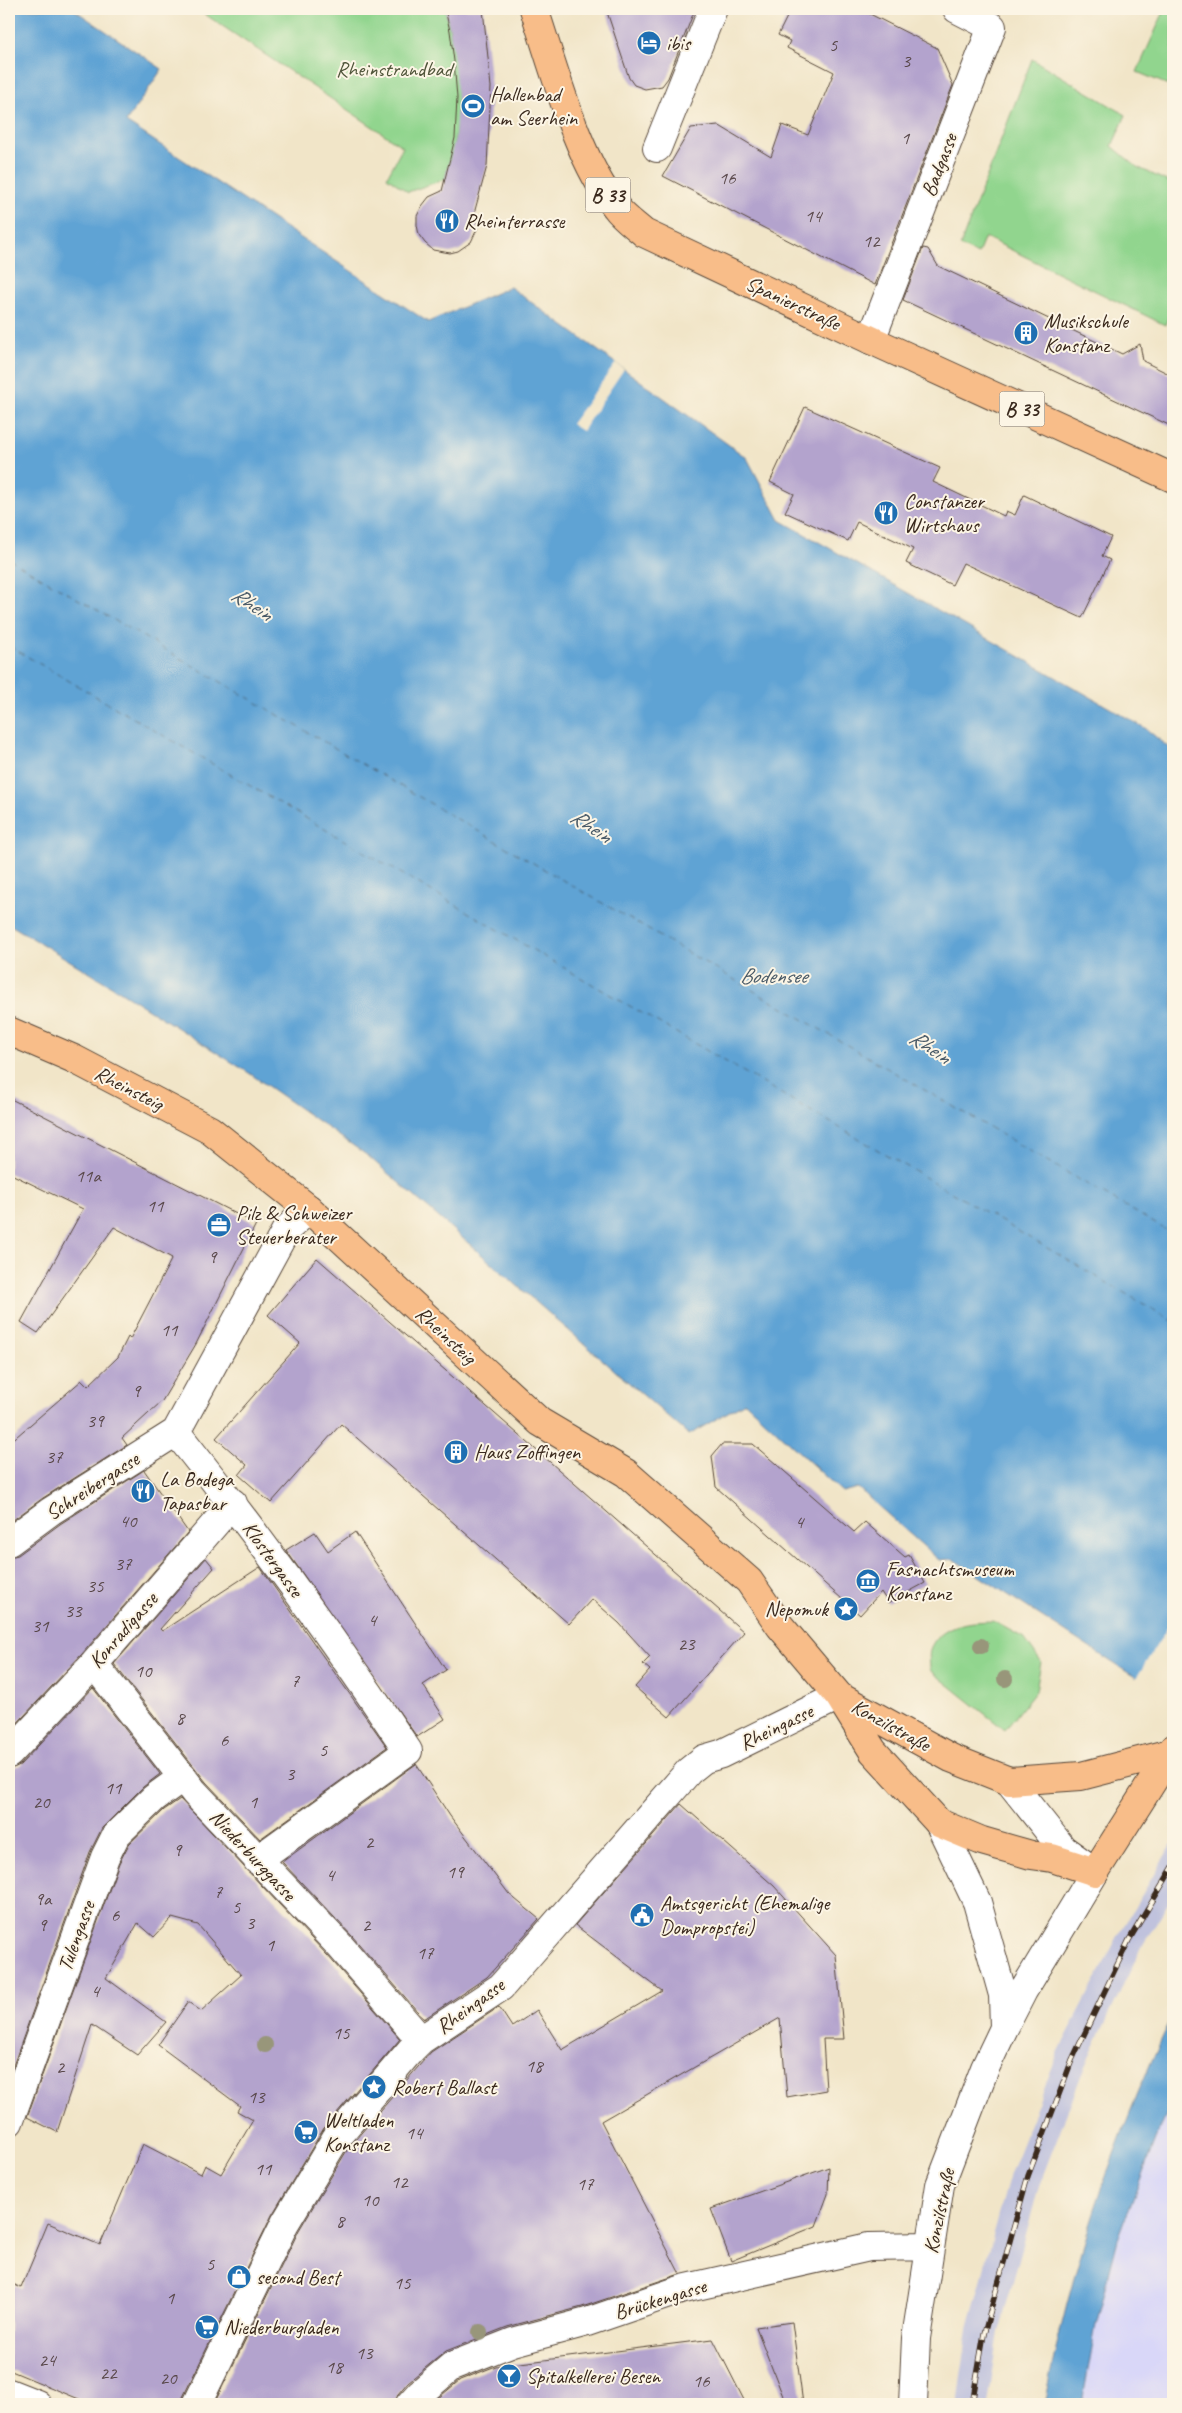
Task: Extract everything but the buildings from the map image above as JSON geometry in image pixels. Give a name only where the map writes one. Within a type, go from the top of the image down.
[{"type":"main road","name":"Spanierstraße","points":[[534,9],[572,121],[594,173],[616,208],[644,233],[871,340],[1173,478]]},
{"type":"main road","name":"Rheinsteig","points":[[9,1031],[74,1059],[210,1130],[309,1209],[540,1422],[626,1474],[749,1581],[780,1626],[839,1696]]},
{"type":"main road","name":"Konzilstraße","points":[[839,1696],[951,1758],[1009,1781],[1080,1776],[1172,1751]]},
{"type":"main road","name":"Konzilstraße","points":[[839,1696],[873,1751],[939,1823],[982,1841],[1031,1855],[1052,1858],[1095,1872],[1172,1751]]},
{"type":"street","points":[[658,148],[713,9]]},
{"type":"street","name":"Badgasse","points":[[871,340],[992,27],[957,9]]},
{"type":"street","points":[[176,1432],[286,1230],[309,1209]]},
{"type":"street","name":"Klostergasse","points":[[176,1432],[233,1503],[359,1677],[408,1751],[257,1860]]},
{"type":"street","name":"Schreibergasse","points":[[9,1542],[51,1511],[176,1432]]},
{"type":"street","name":"Konradigasse","points":[[9,1754],[94,1664],[233,1503]]},
{"type":"street","name":"Niederburggasse","points":[[94,1664],[194,1792],[340,1946],[421,2040]]},
{"type":"street","name":"Rheingasse","points":[[197,2404],[285,2223],[336,2138],[421,2040],[501,1987],[689,1771],[704,1759],[721,1754],[839,1696]]},
{"type":"street","name":"Tulengasse","points":[[9,2122],[102,1866],[116,1835],[154,1798],[183,1777]]},
{"type":"street","name":"Konzilstraße","points":[[913,2404],[916,2338],[940,2185],[985,2068],[1004,2028],[1023,1991],[1095,1872],[1063,1849],[1009,1781]]},
{"type":"street","name":"Konzilstraße","points":[[939,1823],[977,1902],[1003,1995],[1004,2028]]},
{"type":"street","name":"Brückengasse","points":[[410,2404],[452,2366],[513,2342],[587,2322],[683,2289],[869,2248],[930,2246]]},
{"type":"street","points":[[9,2392],[37,2404]]},
{"type":"shaded area","points":[[1173,1842],[1173,1895],[1141,1948],[1084,2068],[1040,2183],[999,2332],[988,2404],[957,2404],[968,2329],[1010,2174],[1058,2053],[1119,1934]]},
{"type":"shaded area","points":[[1173,2099],[1173,2404],[1082,2404],[1096,2325],[1118,2239],[1155,2140]]},
{"type":"green space","name":"Rheinstrandbad","points":[[197,9],[445,9],[452,40],[456,73],[457,122],[445,179],[408,192],[387,177],[403,147]]},
{"type":"green space","points":[[1165,9],[1173,9],[1173,87],[1137,72]]},
{"type":"green space","points":[[1032,59],[1126,115],[1112,146],[1137,167],[1173,184],[1173,306],[1165,325],[985,237],[978,254],[960,246]]},
{"type":"green space","points":[[993,1621],[1024,1638],[1041,1662],[1036,1691],[1005,1730],[930,1670],[930,1649],[936,1639],[943,1633],[950,1628],[966,1623]]},
{"type":"water","name":"Bodensee","points":[[9,9],[73,9],[162,69],[126,122],[428,322],[510,287],[747,458],[780,520],[1145,728],[1173,751],[1173,1700],[953,1559],[939,1560],[858,1488],[842,1492],[745,1402],[689,1435],[368,1156],[249,1073],[9,924]]},
{"type":"water","points":[[1173,2015],[1173,2099],[1155,2140],[1118,2239],[1096,2325],[1082,2404],[1044,2404],[1067,2304],[1096,2205],[1131,2109]]},
{"type":"pier","points":[[616,363],[624,369],[582,431],[571,424]]},
{"type":"pier","points":[[1173,1619],[1173,1702],[1135,1680]]},
{"type":"ferry route","points":[[9,559],[1173,1234]]},
{"type":"ferry route","points":[[9,646],[1173,1321]]},
{"type":"railway","points":[[972,2404],[984,2334],[1028,2176],[1072,2060],[1129,1940],[1173,1867]]},
{"type":"place","name":"ibis","points":[[649,43]]},
{"type":"place","name":"Hallenbad am Seerhein","points":[[473,106]]},
{"type":"place","name":"Rheinterrasse","points":[[447,221]]},
{"type":"place","name":"Musikschule Konstanz","points":[[1026,333]]},
{"type":"place","name":"Constanzer Wirtshaus","points":[[886,513]]},
{"type":"place","name":"Pilz & Schweizer Steuerberater","points":[[219,1225]]},
{"type":"place","name":"Haus Zoffingen","points":[[456,1452]]},
{"type":"place","name":"La Bodega Tapasbar","points":[[143,1491]]},
{"type":"place","name":"Fasnachtsmuseum Konstanz","points":[[868,1581]]},
{"type":"place","name":"Nepomuk","points":[[846,1609]]},
{"type":"place","name":"Amtsgericht (Ehemalige Dompropstei)","points":[[642,1915]]},
{"type":"place","name":"Robert Ballast","points":[[374,2087]]},
{"type":"place","name":"Weltladen Konstanz","points":[[306,2132]]},
{"type":"place","name":"second Best","points":[[239,2277]]},
{"type":"place","name":"Niederburgladen","points":[[207,2327]]},
{"type":"place","name":"Spitalkellerei Besen","points":[[509,2376]]},
{"type":"water label","name":"Rhein","points":[[252,604]]},
{"type":"water label","name":"Rhein","points":[[591,826]]},
{"type":"water label","name":"Rhein","points":[[930,1047]]}]
